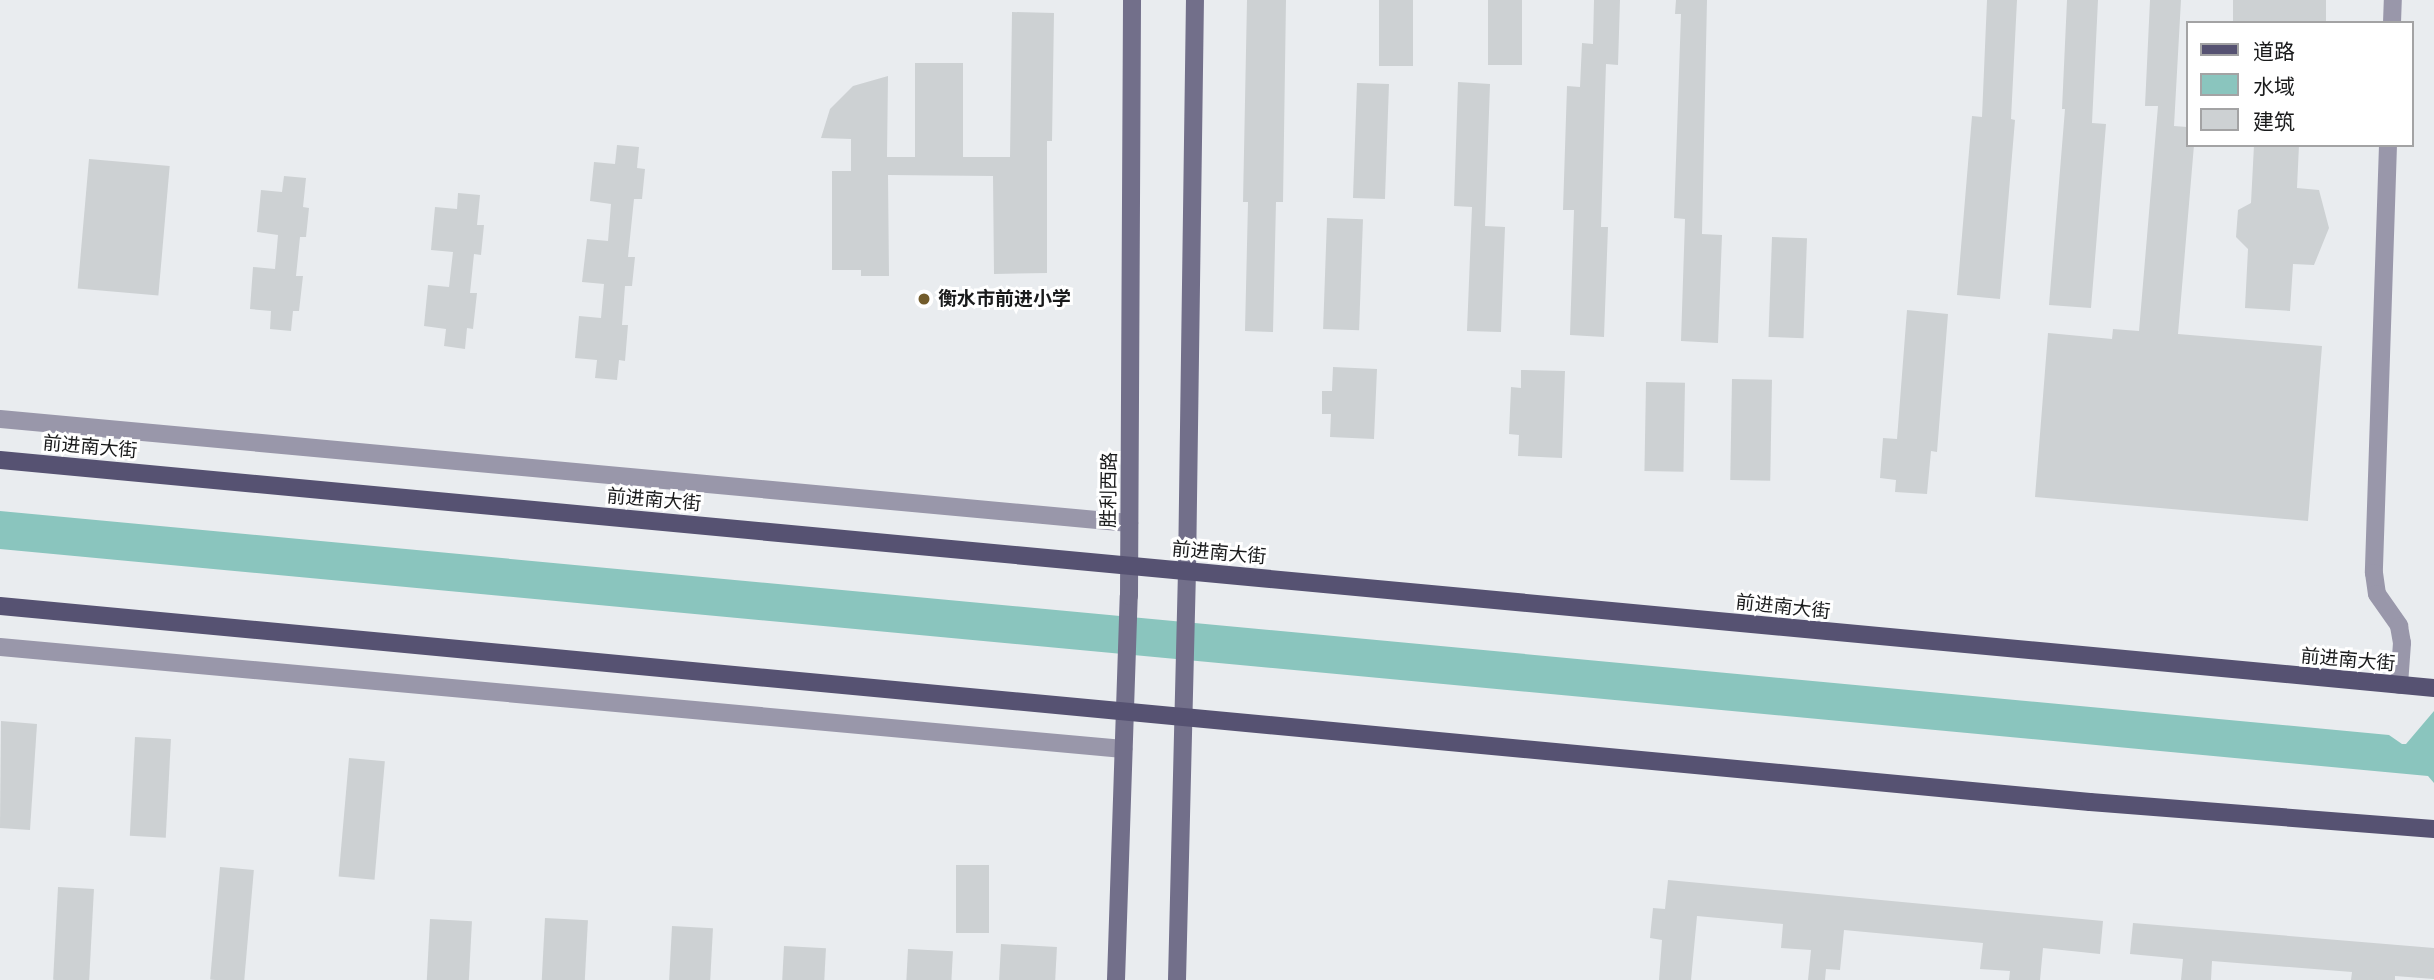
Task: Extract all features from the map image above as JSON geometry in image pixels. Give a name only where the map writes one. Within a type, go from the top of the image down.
[{"type":"main road","name":"胜利西路","points":[[1116,980],[1129,596],[1132,0]]},
{"type":"main road","points":[[1177,980],[1187,571],[1195,0]]},
{"type":"main road","name":"前进南大街","points":[[0,460],[2434,688]]},
{"type":"main road","points":[[0,606],[2076,801],[2434,829]]},
{"type":"street","points":[[2392,21],[2393,0]]},
{"type":"street","points":[[2388,147],[2374,573],[2378,594],[2399,626],[2404,686]]},
{"type":"street","points":[[0,419],[1129,523]]},
{"type":"street","points":[[0,647],[1124,749]]},
{"type":"water","points":[[0,511],[2389,735],[2402,744],[2406,744],[2434,711],[2434,783],[2428,776],[0,549]]},
{"type":"building","points":[[1247,0],[1286,0],[1283,202],[1276,202],[1273,332],[1245,331],[1248,202],[1243,202]]},
{"type":"building","points":[[1379,0],[1413,0],[1413,66],[1379,66]]},
{"type":"building","points":[[1488,0],[1522,0],[1522,65],[1488,65]]},
{"type":"building","points":[[1594,0],[1620,0],[1618,65],[1606,64],[1601,227],[1608,227],[1604,337],[1570,335],[1574,210],[1563,210],[1567,86],[1580,87],[1582,43],[1593,44]]},
{"type":"building","points":[[1676,0],[1707,0],[1702,234],[1722,235],[1718,343],[1681,341],[1685,219],[1674,218],[1681,14],[1675,14]]},
{"type":"building","points":[[1987,0],[2017,0],[2011,119],[2015,120],[2000,299],[1957,295],[1972,116],[1982,117]]},
{"type":"building","points":[[2067,0],[2098,0],[2092,123],[2106,124],[2091,308],[2049,305],[2065,109],[2062,109]]},
{"type":"building","points":[[2150,0],[2181,0],[2174,126],[2186,127],[2186,147],[2194,147],[2178,334],[2322,346],[2308,521],[2035,497],[2048,333],[2112,339],[2113,329],[2139,331],[2158,106],[2145,106]]},
{"type":"building","points":[[2233,0],[2326,0],[2326,21],[2233,21]]},
{"type":"building","points":[[1012,12],[1054,13],[1052,141],[1047,141],[1047,273],[994,274],[993,176],[888,175],[889,276],[861,276],[861,270],[832,270],[832,171],[851,171],[851,139],[821,138],[830,109],[853,86],[888,76],[887,157],[915,157],[915,63],[963,63],[963,157],[1010,157]]},
{"type":"building","points":[[1458,82],[1490,84],[1485,226],[1505,227],[1501,332],[1467,331],[1472,207],[1454,206]]},
{"type":"building","points":[[1357,83],[1389,84],[1385,199],[1353,198]]},
{"type":"building","points":[[617,145],[639,147],[637,168],[645,169],[642,199],[634,199],[628,257],[635,257],[632,286],[625,286],[622,325],[628,325],[625,361],[619,360],[617,380],[595,378],[597,360],[575,358],[579,316],[601,318],[604,284],[582,282],[587,239],[608,241],[611,204],[590,201],[594,162],[615,164]]},
{"type":"building","points":[[2254,147],[2299,147],[2297,188],[2319,190],[2329,228],[2314,265],[2293,264],[2290,311],[2245,308],[2248,249],[2236,237],[2238,210],[2251,203]]},
{"type":"building","points":[[89,159],[170,166],[158,296],[78,289]]},
{"type":"building","points":[[284,176],[306,178],[303,207],[309,208],[306,237],[300,237],[296,276],[303,276],[299,311],[293,311],[291,331],[270,329],[271,311],[250,309],[253,267],[275,269],[278,235],[257,232],[261,190],[282,192]]},
{"type":"building","points":[[458,193],[480,195],[477,225],[484,225],[481,255],[474,254],[470,293],[477,293],[473,329],[467,328],[465,349],[444,346],[446,329],[424,326],[428,285],[449,287],[453,252],[431,250],[435,207],[457,209]]},
{"type":"building","points":[[1327,218],[1363,219],[1359,330],[1323,329]]},
{"type":"building","points":[[1772,237],[1807,238],[1803,338],[1769,337]]},
{"type":"building","points":[[1907,310],[1948,314],[1937,452],[1931,451],[1927,494],[1895,492],[1896,480],[1880,478],[1883,438],[1897,439]]},
{"type":"building","points":[[1333,367],[1377,369],[1374,439],[1330,437],[1331,414],[1322,414],[1322,391],[1332,391]]},
{"type":"building","points":[[1521,370],[1565,371],[1562,458],[1518,456],[1519,435],[1509,434],[1511,387],[1521,388]]},
{"type":"building","points":[[1732,379],[1772,380],[1770,481],[1730,480]]},
{"type":"building","points":[[1646,382],[1685,383],[1683,472],[1644,471]]},
{"type":"building","points":[[1,721],[37,724],[30,830],[0,828]]},
{"type":"building","points":[[135,737],[171,739],[166,838],[130,836]]},
{"type":"building","points":[[349,758],[385,761],[374,880],[339,877]]},
{"type":"building","points":[[956,865],[989,865],[989,933],[956,933]]},
{"type":"building","points":[[220,867],[254,870],[244,980],[210,980]]},
{"type":"building","points":[[1668,880],[2103,921],[2100,954],[2043,948],[2040,980],[2009,980],[2010,971],[1980,969],[1983,943],[1844,930],[1840,970],[1826,969],[1825,980],[1808,980],[1811,950],[1781,948],[1783,924],[1697,916],[1691,980],[1659,980],[1662,940],[1650,938],[1653,908],[1665,909]]},
{"type":"building","points":[[58,887],[94,889],[89,980],[53,980]]},
{"type":"building","points":[[545,918],[588,920],[585,980],[542,980]]},
{"type":"building","points":[[430,919],[472,921],[469,980],[427,980]]},
{"type":"building","points":[[2133,923],[2434,948],[2434,979],[2395,976],[2395,980],[2351,980],[2352,972],[2212,961],[2211,980],[2181,980],[2183,959],[2130,954]]},
{"type":"building","points":[[672,926],[713,928],[710,980],[669,980]]},
{"type":"building","points":[[1001,944],[1057,947],[1055,980],[999,980]]},
{"type":"building","points":[[784,946],[826,948],[824,980],[782,980]]},
{"type":"building","points":[[908,949],[953,951],[951,980],[906,980]]},
{"type":"place","name":"衡水市前进小学","points":[[924,299]]}]
